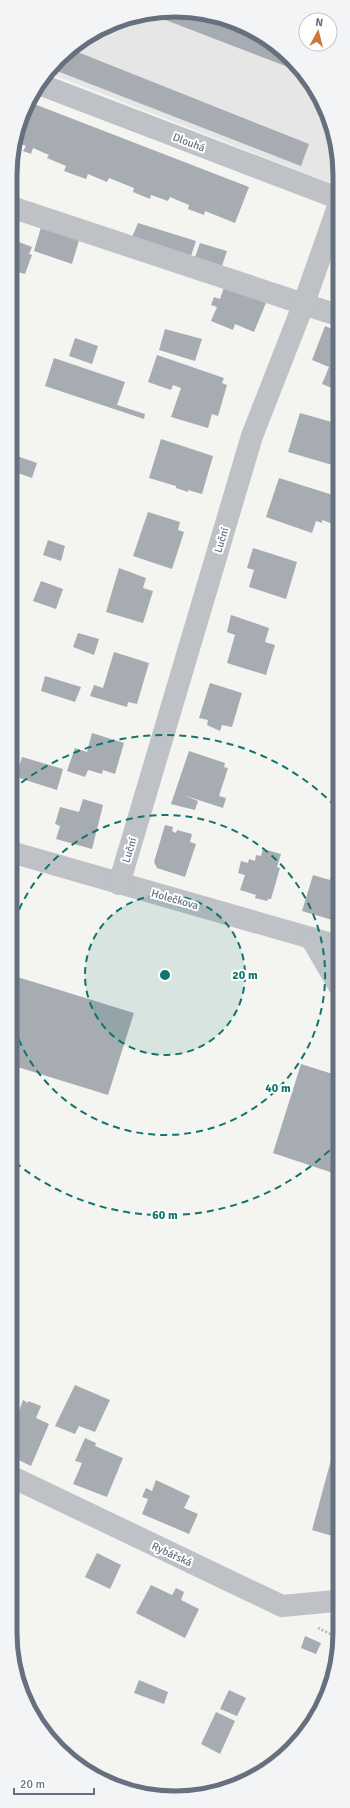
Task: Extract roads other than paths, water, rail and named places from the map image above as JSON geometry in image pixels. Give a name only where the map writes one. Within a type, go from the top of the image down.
[{"type":"street","name":"Dlouhá","points":[[45,86],[333,197]]},
{"type":"street","points":[[17,209],[333,314]]},
{"type":"street","name":"Luční","points":[[119,884],[252,436],[304,304],[333,220]]},
{"type":"street","name":"Holečkova","points":[[17,854],[333,944]]},
{"type":"street","points":[[311,938],[333,976]]},
{"type":"street","name":"Rybářská","points":[[17,1479],[282,1606],[333,1601]]}]
